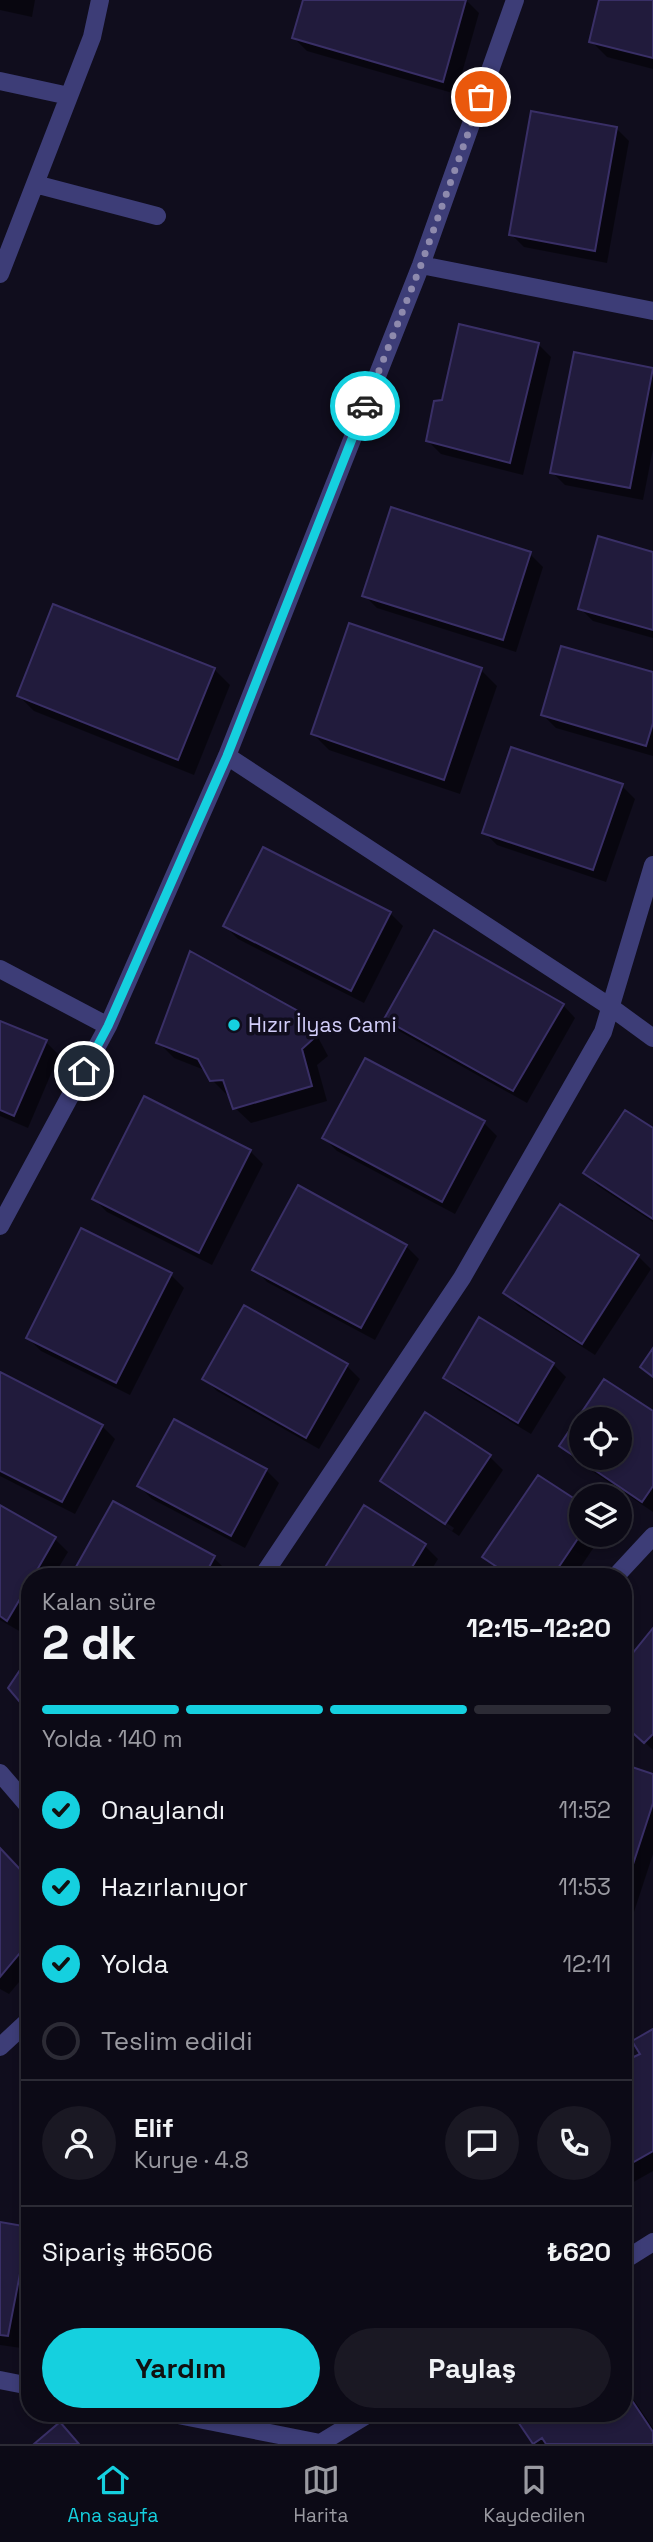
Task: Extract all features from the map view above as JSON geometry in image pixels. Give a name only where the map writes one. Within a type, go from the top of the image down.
[{"type":"street","points":[[0,274],[92,37],[100,0]]},
{"type":"street","points":[[0,1226],[108,1026],[227,756],[421,265],[515,0]]},
{"type":"street","points":[[0,81],[69,96]]},
{"type":"street","points":[[35,184],[157,216]]},
{"type":"street","points":[[421,265],[653,311]]},
{"type":"street","points":[[227,756],[612,1008],[653,1038]]},
{"type":"street","points":[[268,1568],[462,1278],[603,1032],[653,865]]},
{"type":"street","points":[[0,969],[108,1026]]},
{"type":"street","points":[[623,1568],[653,1536]]},
{"type":"street","points":[[0,1773],[21,1798]]},
{"type":"street","points":[[0,2047],[21,2027]]},
{"type":"street","points":[[632,2255],[653,2242]]},
{"type":"street","points":[[0,2380],[21,2384]]},
{"type":"street","points":[[212,2422],[319,2444],[355,2422]]},
{"type":"building","points":[[303,0],[466,0],[443,82],[292,38]]},
{"type":"building","points":[[599,0],[653,0],[653,58],[589,42]]},
{"type":"building","points":[[531,111],[617,127],[595,251],[509,235]]},
{"type":"building","points":[[459,324],[539,343],[510,463],[426,441],[434,401],[442,400]]},
{"type":"building","points":[[574,352],[653,368],[630,488],[550,473]]},
{"type":"building","points":[[391,507],[531,552],[503,640],[362,596]]},
{"type":"building","points":[[598,536],[653,552],[653,630],[578,609]]},
{"type":"building","points":[[53,604],[215,668],[178,760],[17,696]]},
{"type":"building","points":[[349,623],[482,668],[444,780],[311,734]]},
{"type":"building","points":[[561,646],[653,672],[653,723],[646,746],[541,715]]},
{"type":"building","points":[[511,747],[623,784],[593,870],[482,833]]},
{"type":"building","points":[[263,847],[391,912],[351,991],[223,926]]},
{"type":"building","points":[[434,930],[564,1004],[513,1091],[384,1019]]},
{"type":"building","name":"Hızır İlyas Cami","points":[[190,951],[298,1011],[313,1039],[302,1049],[312,1086],[233,1109],[223,1080],[210,1081],[198,1059],[156,1043]]},
{"type":"building","points":[[0,1021],[47,1040],[14,1116],[0,1110]]},
{"type":"building","points":[[365,1058],[485,1121],[442,1202],[322,1138]]},
{"type":"building","points":[[144,1096],[251,1150],[199,1253],[92,1199]]},
{"type":"building","points":[[625,1110],[653,1128],[653,1219],[583,1173]]},
{"type":"building","points":[[298,1185],[407,1245],[361,1328],[252,1270]]},
{"type":"building","points":[[560,1204],[639,1255],[582,1344],[503,1293]]},
{"type":"building","points":[[81,1228],[172,1273],[116,1383],[26,1338]]},
{"type":"building","points":[[244,1305],[348,1364],[306,1438],[202,1379]]},
{"type":"building","points":[[479,1317],[554,1363],[518,1423],[443,1378]]},
{"type":"building","points":[[653,1348],[653,1377],[640,1367]]},
{"type":"building","points":[[0,1372],[103,1425],[62,1502],[0,1471]]},
{"type":"building","points":[[604,1379],[653,1411],[653,1486],[642,1502],[632,1495],[632,1484],[615,1484],[595,1470],[632,1470],[632,1407],[585,1407]]},
{"type":"building","points":[[425,1412],[491,1455],[445,1524],[380,1481]]},
{"type":"building","points":[[174,1419],[267,1469],[231,1536],[137,1486]]},
{"type":"building","points":[[569,1431],[569,1453],[559,1446]]},
{"type":"building","points":[[538,1475],[569,1495],[569,1547],[572,1547],[558,1568],[498,1568],[482,1557]]},
{"type":"building","points":[[113,1501],[215,1556],[209,1568],[75,1568]]},
{"type":"building","points":[[0,1505],[56,1537],[38,1568],[21,1568],[21,1597],[7,1621],[0,1616]]},
{"type":"building","points":[[364,1505],[426,1544],[411,1568],[325,1568]]},
{"type":"building","points":[[653,1628],[653,1734],[644,1743],[632,1732],[632,1654]]},
{"type":"building","points":[[21,1668],[21,1703],[8,1688]]},
{"type":"building","points":[[632,1767],[653,1774],[653,1803],[632,1867]]},
{"type":"building","points":[[0,1848],[21,1870],[21,1952],[0,1977]]},
{"type":"building","points":[[653,2029],[653,2151],[632,2163],[632,2058],[640,2054],[632,2041]]},
{"type":"building","points":[[0,2222],[21,2226],[21,2269],[8,2336],[0,2335]]},
{"type":"building","points":[[632,2400],[653,2432],[653,2444],[546,2444],[542,2438],[533,2444],[518,2422],[632,2422]]},
{"type":"building","points":[[60,2422],[79,2444],[34,2444]]},
{"type":"way so far","points":[[365,406],[421,265],[481,97]]},
{"type":"place","name":"Hızır İlyas Cami","points":[[234,1025]]},
{"type":"route","points":[[84,1071],[108,1026],[227,756],[365,406]]}]
